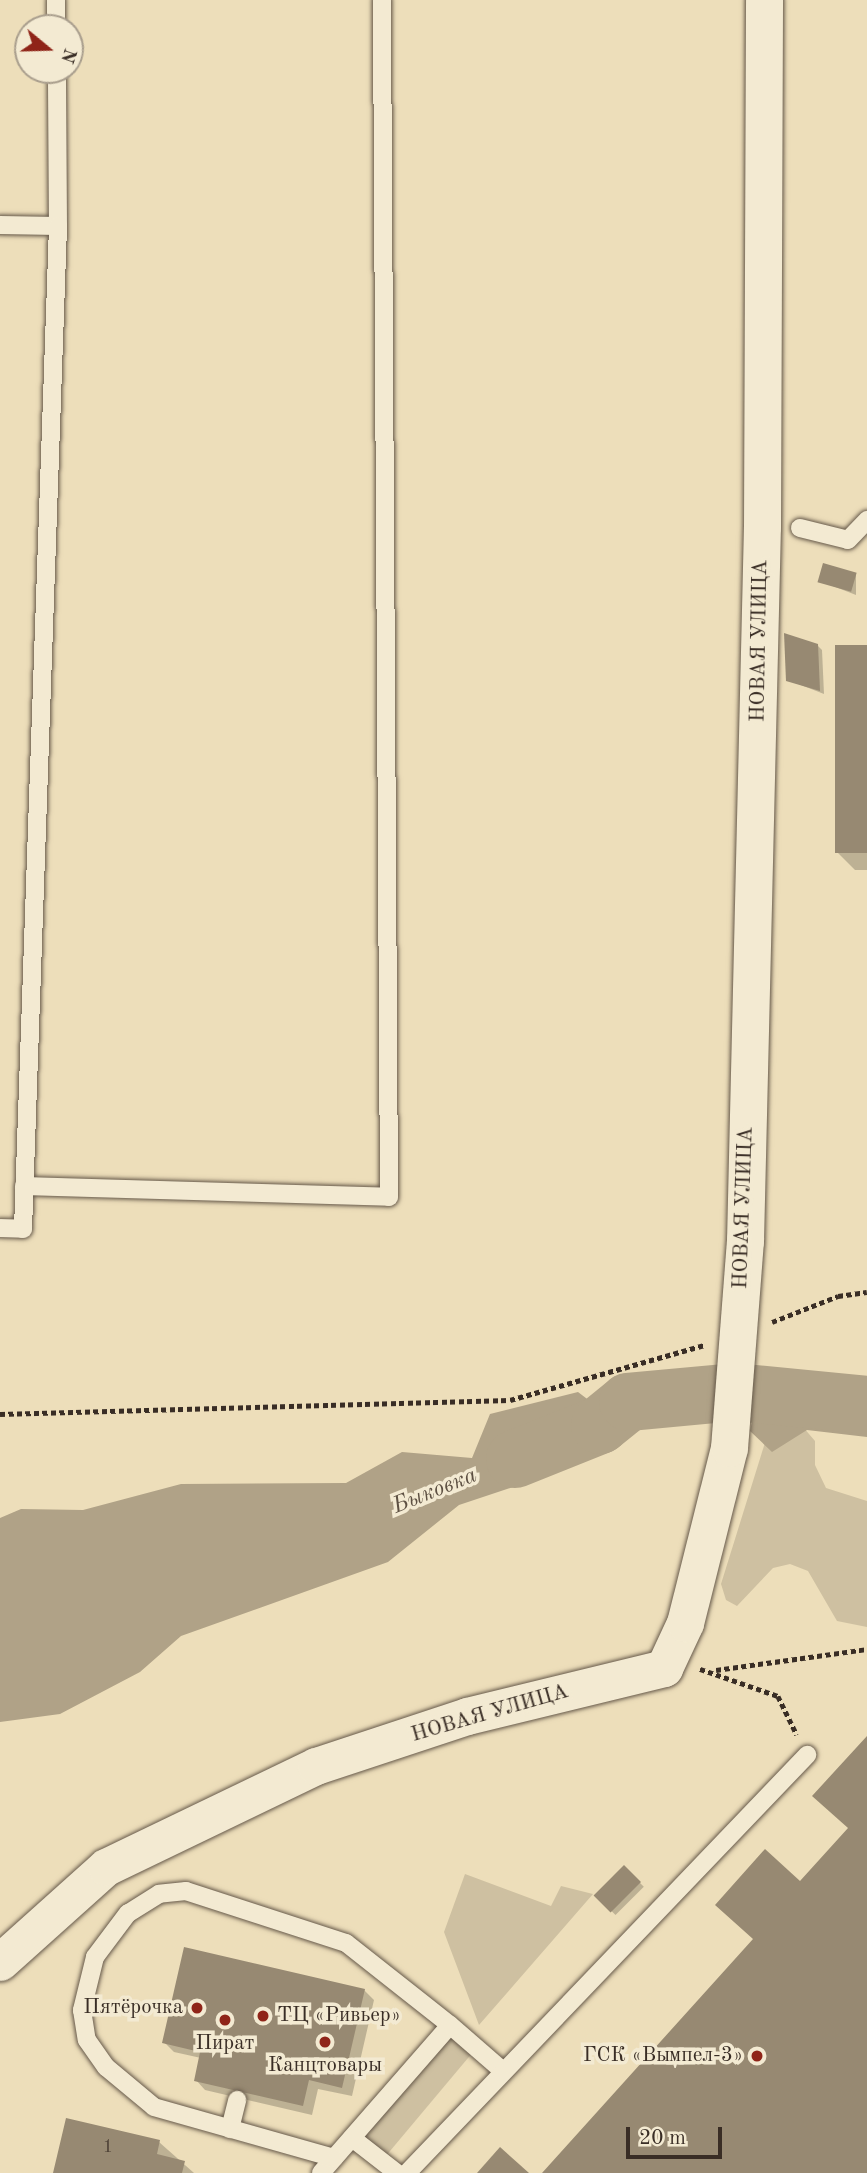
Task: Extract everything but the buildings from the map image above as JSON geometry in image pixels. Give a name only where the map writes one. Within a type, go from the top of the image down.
[{"type":"street","name":"НОВАЯ УЛИЦА","points":[[0,1962],[106,1867],[316,1766],[467,1716],[664,1668],[685,1623],[729,1448],[738,1350],[762,527],[764,0]]},
{"type":"lane","points":[[24,1186],[388,1197],[382,0]]},
{"type":"lane","points":[[0,1228],[23,1229],[58,226],[57,84]]},
{"type":"lane","points":[[0,225],[58,226]]},
{"type":"lane","points":[[800,528],[848,540],[867,520]]},
{"type":"lane","points":[[407,2173],[807,1755]]},
{"type":"lane","points":[[334,2158],[154,2107],[127,2090],[87,2040],[82,2010],[95,1957],[128,1913],[159,1894],[186,1891],[346,1943],[450,2025],[503,2071]]},
{"type":"lane","points":[[321,2173],[450,2025]]},
{"type":"lane","points":[[230,2129],[237,2100]]},
{"type":"lane","points":[[352,2138],[397,2173]]},
{"type":"path","points":[[0,1414],[510,1400],[738,1350],[838,1296],[867,1292]]},
{"type":"path","points":[[664,1668],[715,1670],[867,1648]]},
{"type":"path","points":[[715,1670],[778,1696],[807,1755]]},
{"type":"shaded area","points":[[803,1427],[815,1441],[815,1465],[826,1488],[867,1501],[867,1627],[837,1621],[808,1571],[790,1564],[773,1568],[737,1606],[726,1600],[721,1584],[768,1433]]},
{"type":"shaded area","points":[[465,1874],[551,1906],[561,1886],[593,1894],[479,2025],[444,1932]]},
{"type":"shaded area","points":[[450,2025],[477,2047],[380,2162],[354,2140]]},
{"type":"water","points":[[578,1392],[599,1408],[577,1448],[516,1486],[459,1505],[388,1562],[181,1636],[140,1672],[60,1714],[0,1722],[0,1518],[21,1509],[83,1510],[181,1484],[346,1483],[402,1452],[472,1458],[490,1414]]},
{"type":"water","points":[[770,1401],[867,1418],[867,1437],[807,1430],[772,1452],[750,1431],[755,1407]]},
{"type":"waterway","name":"Быковка","points":[[515,1459],[600,1425],[628,1402],[735,1392],[867,1405]]},
{"type":"place","name":"Пятёрочка","points":[[197,2008]]},
{"type":"place","name":"ТЦ «Ривьер»","points":[[263,2016]]},
{"type":"place","name":"Пират","points":[[225,2020]]},
{"type":"place","name":"Канцтовары","points":[[325,2042]]},
{"type":"place","name":"ГСК «Вымпел-3»","points":[[757,2056]]}]
